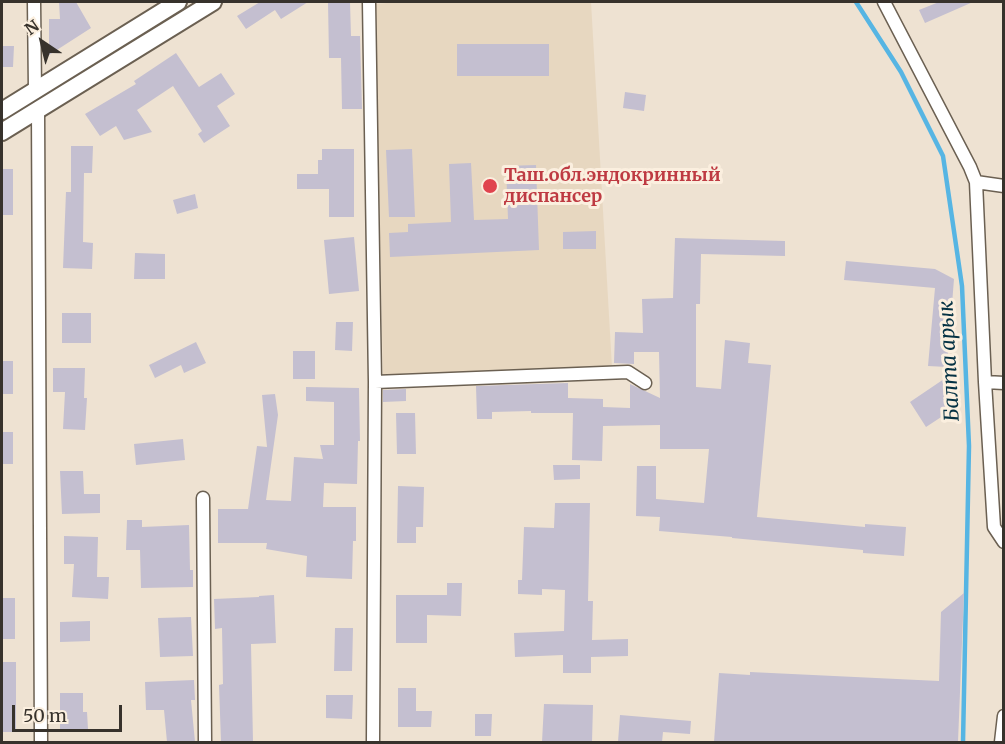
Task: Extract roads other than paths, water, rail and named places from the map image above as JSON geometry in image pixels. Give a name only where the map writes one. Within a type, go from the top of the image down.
[{"type":"main road","points":[[2,111],[178,2]]},
{"type":"main road","points":[[2,132],[213,2]]},
{"type":"street","points":[[34,2],[34,91]]},
{"type":"street","points":[[369,2],[375,382],[373,742]]},
{"type":"street","points":[[884,2],[976,182],[994,527],[1004,542]]},
{"type":"street","points":[[38,109],[41,742]]},
{"type":"street","points":[[976,182],[1004,186]]},
{"type":"street","points":[[375,382],[628,372],[645,383]]},
{"type":"street","points":[[985,382],[1004,383]]},
{"type":"street","points":[[203,498],[205,742]]},
{"type":"street","points":[[1001,742],[1004,716]]},
{"type":"waterway","name":"Балта арык","points":[[856,2],[901,72],[943,156],[962,286],[969,446],[963,742]]},
{"type":"place","name":"Таш.обл.эндокринный диспансер","points":[[490,186]]}]
